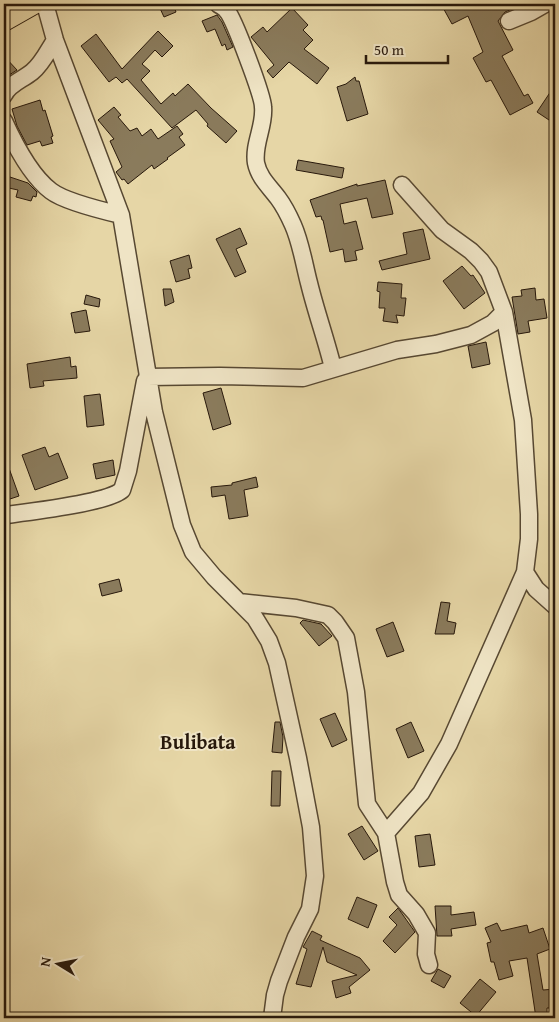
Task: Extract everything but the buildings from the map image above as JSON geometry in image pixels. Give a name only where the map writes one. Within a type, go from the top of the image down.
[{"type":"main road","points":[[4,21],[34,4]]},
{"type":"street","points":[[44,4],[55,40],[121,215],[147,374],[169,479],[182,525],[194,552],[214,577],[255,618],[264,631],[277,663],[307,800],[315,876],[310,909],[296,937],[280,981],[275,996],[272,1018]]},
{"type":"street","points":[[218,4],[227,11],[260,92],[263,112],[256,162],[258,172],[279,199],[293,224],[303,253],[309,284],[333,368]]},
{"type":"street","points":[[509,21],[545,4]]},
{"type":"street","points":[[4,95],[6,90],[32,72],[43,61],[55,40]]},
{"type":"street","points":[[4,121],[18,151],[50,191],[121,215]]},
{"type":"street","points":[[386,833],[421,792],[449,744],[525,572],[529,539],[523,420],[504,312],[489,272],[481,261],[471,251],[442,230],[402,185]]},
{"type":"street","points":[[147,374],[302,378],[396,350],[436,344],[471,335],[493,323],[504,312]]},
{"type":"street","points":[[6,515],[113,496],[122,490],[130,463],[147,374]]},
{"type":"street","points":[[525,572],[536,589],[555,606]]},
{"type":"street","points":[[239,602],[296,608],[328,615],[336,622],[346,638],[356,692],[367,804],[386,833],[394,882],[400,895],[420,919],[427,933],[426,954],[429,965]]},
{"type":"district","name":"Bulibata","points":[[198,742]]}]
